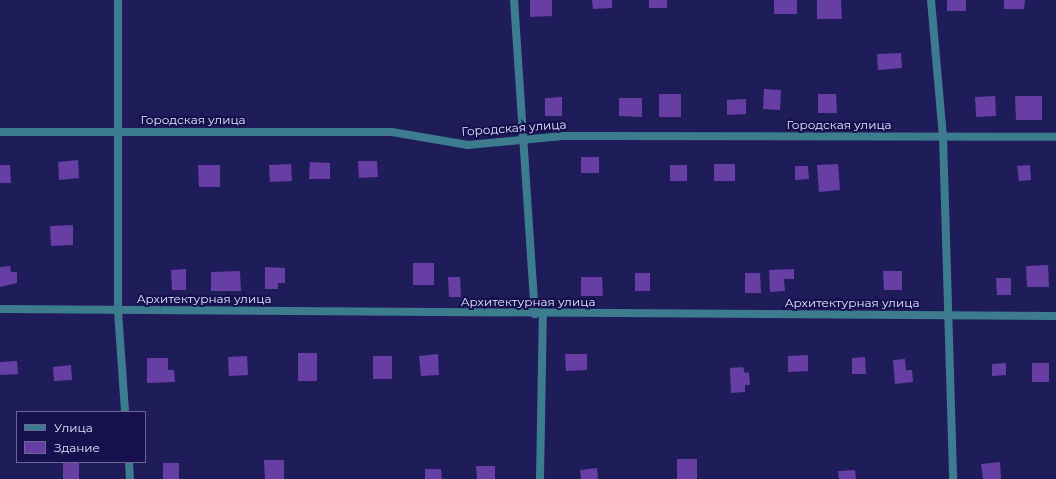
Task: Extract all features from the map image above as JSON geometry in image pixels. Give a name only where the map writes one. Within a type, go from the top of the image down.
[{"type":"street","points":[[118,0],[118,311],[125,411]]},
{"type":"street","points":[[514,0],[539,314],[540,479]]},
{"type":"street","points":[[931,0],[943,137],[950,315],[953,479]]},
{"type":"street","name":"Городская улица","points":[[0,132],[392,132],[468,145],[563,136],[1056,137]]},
{"type":"street","name":"Архитектурная улица","points":[[0,309],[539,314],[1056,316]]},
{"type":"street","points":[[129,463],[130,479]]},
{"type":"building","points":[[530,0],[552,0],[552,16],[530,17]]},
{"type":"building","points":[[592,0],[612,0],[612,8],[593,9]]},
{"type":"building","points":[[649,0],[667,0],[667,8],[649,8]]},
{"type":"building","points":[[774,0],[797,0],[797,14],[774,14]]},
{"type":"building","points":[[817,0],[841,0],[842,19],[817,19]]},
{"type":"building","points":[[947,0],[966,0],[966,11],[947,11]]},
{"type":"building","points":[[1004,0],[1025,0],[1024,9],[1004,9]]},
{"type":"building","points":[[901,53],[902,68],[878,70],[877,54]]},
{"type":"building","points":[[764,89],[781,90],[780,110],[763,109]]},
{"type":"building","points":[[659,94],[681,94],[681,117],[659,117]]},
{"type":"building","points":[[818,94],[836,94],[837,113],[818,113]]},
{"type":"building","points":[[995,96],[996,116],[976,117],[975,97]]},
{"type":"building","points":[[1015,96],[1042,96],[1042,120],[1016,120]]},
{"type":"building","points":[[562,97],[562,116],[545,116],[545,98]]},
{"type":"building","points":[[619,98],[642,98],[642,117],[619,116]]},
{"type":"building","points":[[746,99],[746,114],[727,115],[727,100]]},
{"type":"building","points":[[581,157],[599,157],[599,173],[581,173]]},
{"type":"building","points":[[78,160],[79,178],[59,180],[58,162]]},
{"type":"building","points":[[358,161],[377,161],[378,177],[359,178]]},
{"type":"building","points":[[310,162],[330,163],[330,179],[309,179]]},
{"type":"building","points":[[291,164],[292,181],[270,182],[269,165]]},
{"type":"building","points":[[714,164],[735,164],[735,181],[714,181]]},
{"type":"building","points":[[838,164],[840,190],[819,192],[817,165]]},
{"type":"building","points":[[0,165],[10,165],[11,183],[0,183]]},
{"type":"building","points":[[198,165],[220,165],[220,187],[199,187]]},
{"type":"building","points":[[670,165],[687,165],[687,181],[670,181]]},
{"type":"building","points":[[1030,165],[1031,180],[1019,181],[1017,166]]},
{"type":"building","points":[[795,166],[808,166],[809,179],[795,180]]},
{"type":"building","points":[[73,225],[73,245],[51,246],[50,226]]},
{"type":"building","points":[[413,263],[434,263],[434,285],[413,285]]},
{"type":"building","points":[[1048,265],[1049,287],[1027,287],[1026,266]]},
{"type":"building","points":[[10,266],[11,272],[17,272],[17,283],[0,287],[0,267]]},
{"type":"building","points":[[265,267],[285,268],[285,283],[278,283],[278,289],[265,289]]},
{"type":"building","points":[[186,269],[186,290],[172,290],[171,270]]},
{"type":"building","points":[[794,269],[794,279],[784,279],[785,291],[770,292],[769,270]]},
{"type":"building","points":[[240,271],[241,291],[211,291],[211,272]]},
{"type":"building","points":[[883,271],[902,271],[902,290],[884,290]]},
{"type":"building","points":[[635,273],[650,273],[650,291],[635,291]]},
{"type":"building","points":[[745,273],[760,273],[761,293],[745,293]]},
{"type":"building","points":[[448,277],[460,277],[461,297],[449,297]]},
{"type":"building","points":[[581,277],[602,277],[603,296],[581,296]]},
{"type":"building","points":[[996,278],[1011,278],[1011,295],[997,295]]},
{"type":"building","points":[[298,353],[317,353],[317,381],[298,381]]},
{"type":"building","points":[[438,354],[439,375],[421,376],[419,356]]},
{"type":"building","points":[[565,354],[587,354],[587,370],[566,371]]},
{"type":"building","points":[[808,355],[808,371],[788,372],[788,356]]},
{"type":"building","points":[[247,356],[248,375],[229,376],[228,357]]},
{"type":"building","points":[[373,356],[392,356],[392,379],[373,379]]},
{"type":"building","points":[[865,357],[866,374],[852,374],[852,358]]},
{"type":"building","points":[[147,358],[168,358],[168,370],[174,370],[175,382],[147,383]]},
{"type":"building","points":[[905,359],[906,370],[912,370],[913,382],[895,384],[893,360]]},
{"type":"building","points":[[17,361],[18,374],[0,375],[0,362]]},
{"type":"building","points":[[1006,363],[1006,375],[992,376],[992,364]]},
{"type":"building","points":[[1032,363],[1049,363],[1049,382],[1032,382]]},
{"type":"building","points":[[71,365],[72,380],[54,381],[53,367]]},
{"type":"building","points":[[743,367],[745,373],[749,372],[750,385],[745,385],[745,392],[731,393],[730,368]]},
{"type":"building","points":[[677,459],[697,459],[697,479],[677,479]]},
{"type":"building","points":[[264,460],[284,460],[284,479],[265,479]]},
{"type":"building","points":[[1000,462],[1001,479],[983,479],[981,464]]},
{"type":"building","points":[[63,463],[79,463],[79,479],[63,479]]},
{"type":"building","points":[[163,463],[179,463],[179,479],[163,479]]},
{"type":"building","points":[[476,466],[495,466],[495,479],[477,479]]},
{"type":"building","points":[[597,468],[598,479],[581,479],[580,470]]},
{"type":"building","points":[[425,469],[441,469],[442,479],[425,479]]},
{"type":"building","points":[[855,470],[856,479],[839,479],[838,471]]}]
